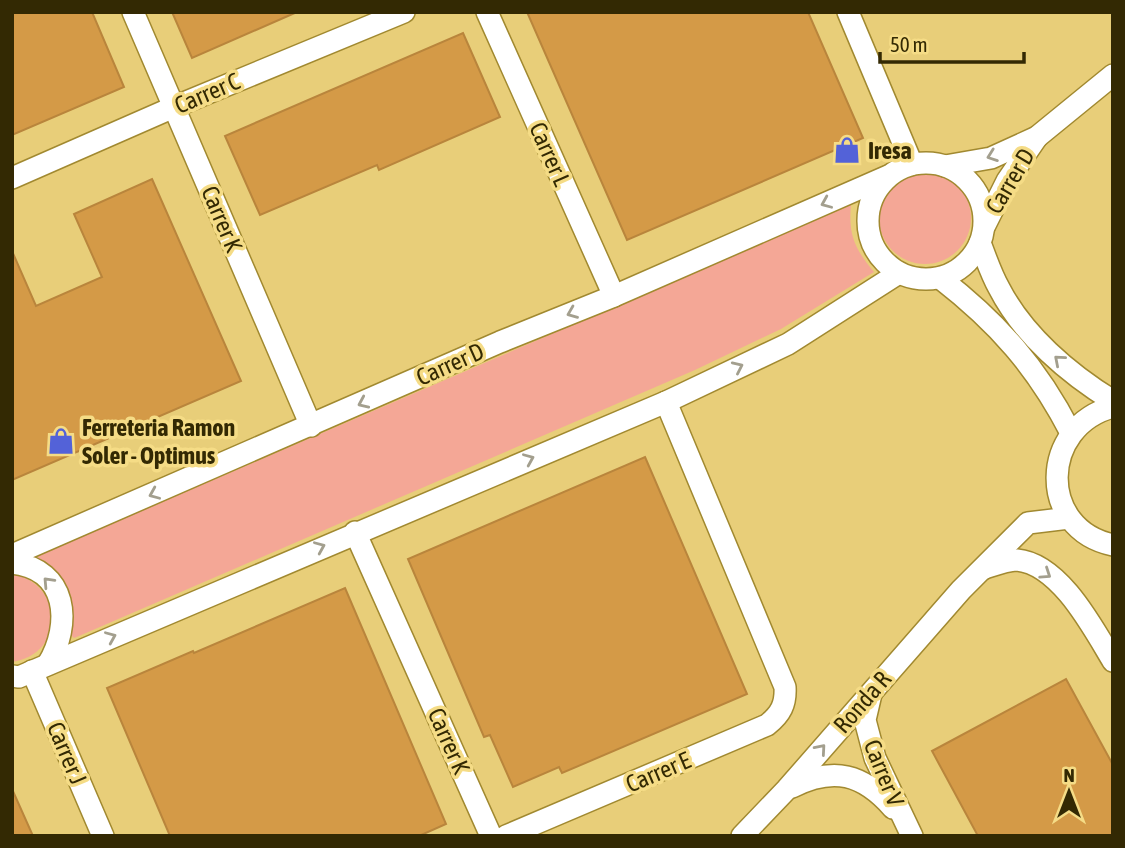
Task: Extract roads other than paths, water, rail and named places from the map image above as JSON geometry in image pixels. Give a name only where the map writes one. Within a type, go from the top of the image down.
[{"type":"street","name":"Carrer K","points":[[133,12],[311,426]]},
{"type":"street","name":"Carrer C","points":[[12,178],[174,107],[404,12]]},
{"type":"street","name":"Carrer L","points":[[487,12],[614,296]]},
{"type":"street","points":[[848,12],[912,164]]},
{"type":"street","name":"Carrer D","points":[[982,234],[1007,181],[1037,138],[1113,75]]},
{"type":"street","name":"Carrer D","points":[[946,166],[991,158],[1037,138]]},
{"type":"street","points":[[982,234],[971,259],[957,271],[940,278],[912,278],[899,273],[884,261],[873,246],[868,227],[869,208],[876,191],[888,176],[912,164],[946,166],[962,175],[975,189],[983,206],[982,234],[999,290],[1036,341],[1113,404],[1084,419],[1071,433],[1060,453],[1056,475],[1059,498],[1069,518],[1084,533],[1102,543],[1113,545]]},
{"type":"street","name":"Carrer D","points":[[12,555],[888,176]]},
{"type":"street","points":[[25,673],[666,402],[788,344],[899,273]]},
{"type":"street","points":[[940,278],[980,309],[1020,352],[1057,406],[1071,433]]},
{"type":"street","name":"Carrer E","points":[[506,836],[767,725],[778,717],[786,701],[785,687],[666,402]]},
{"type":"street","name":"Ronda R","points":[[742,836],[787,789],[874,687],[982,568],[1028,523],[1069,518]]},
{"type":"street","name":"Carrer K","points":[[355,532],[491,836]]},
{"type":"street","points":[[982,568],[1016,560],[1048,572],[1079,606],[1113,661]]},
{"type":"street","points":[[12,563],[35,569],[49,580],[59,596],[64,614],[58,647],[25,673]]},
{"type":"street","name":"Carrer J","points":[[25,673],[103,836]]},
{"type":"street","name":"Carrer V","points":[[874,687],[866,708],[866,725],[874,758],[907,827]]},
{"type":"street","name":"Carrer V","points":[[787,789],[809,779],[849,776],[880,793],[907,827]]},
{"type":"place","name":"Iresa","points":[[847,150]]},
{"type":"place","name":"Ferreteria Ramon Soler - Optimus","points":[[61,441]]}]
